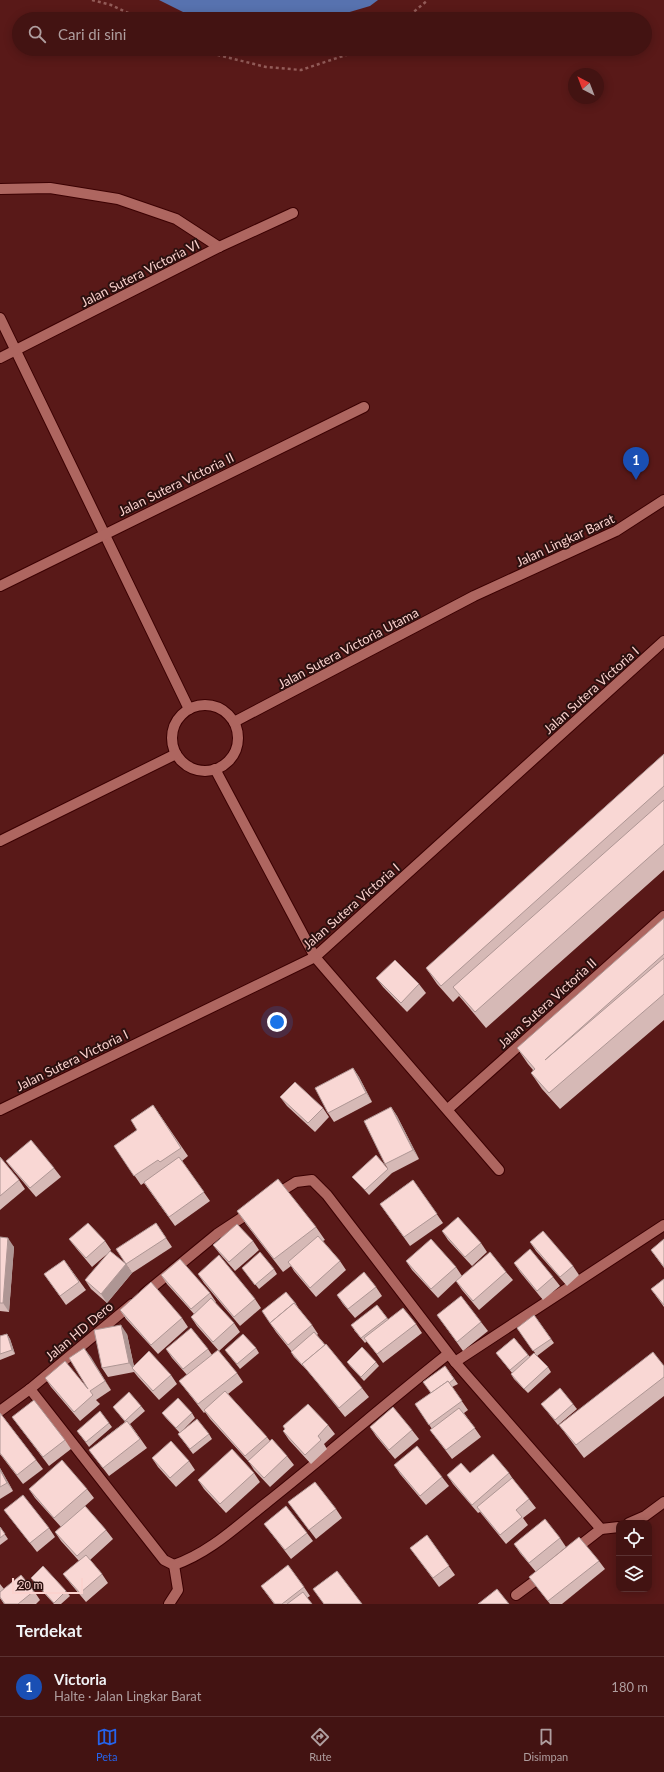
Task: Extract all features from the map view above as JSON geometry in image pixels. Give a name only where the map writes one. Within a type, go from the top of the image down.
[{"type":"street","points":[[0,188],[50,188],[118,199],[176,219],[219,247]]},
{"type":"street","name":"Jalan Sutera Victoria VI","points":[[0,358],[219,247],[293,213]]},
{"type":"street","points":[[0,318],[189,709]]},
{"type":"street","name":"Jalan Sutera Victoria II","points":[[0,586],[364,407]]},
{"type":"street","name":"Jalan Lingkar Barat","points":[[474,596],[616,531],[664,500]]},
{"type":"street","name":"Jalan Sutera Victoria Utama","points":[[234,722],[474,596]]},
{"type":"street","name":"Jalan Sutera Victoria I","points":[[0,1110],[315,957],[664,641]]},
{"type":"street","points":[[198,705],[214,707],[227,714],[234,722],[237,733],[237,744],[233,755],[225,764],[215,769],[204,771],[193,769],[183,763],[176,754],[172,742],[173,729],[179,718],[189,709],[198,705]]},
{"type":"street","points":[[0,841],[176,754]]},
{"type":"street","points":[[215,769],[315,957],[500,1170]]},
{"type":"street","name":"Jalan Sutera Victoria II","points":[[448,1109],[664,916]]},
{"type":"street","name":"Jalan HD Dero","points":[[0,1411],[30,1389],[217,1234],[296,1182],[312,1180],[327,1195],[448,1354]]},
{"type":"street","points":[[455,1362],[664,1225]]},
{"type":"street","points":[[30,1389],[164,1560],[174,1565],[191,1559],[210,1548],[304,1473],[448,1354],[601,1529]]},
{"type":"street","points":[[636,1520],[645,1516],[664,1502]]},
{"type":"street","points":[[565,1558],[601,1529],[616,1527]]},
{"type":"street","points":[[169,1604],[178,1590],[174,1565]]},
{"type":"street","points":[[516,1595],[553,1567]]},
{"type":"path","points":[[92,0],[111,5],[126,12]]},
{"type":"path","points":[[413,12],[428,0]]},
{"type":"path","points":[[222,56],[266,67],[301,70],[343,56]]},
{"type":"water","points":[[159,0],[378,0],[370,6],[350,12],[183,12]]},
{"type":"building","points":[[664,754],[664,786],[441,986],[426,968]]},
{"type":"building","points":[[664,800],[664,844],[475,1012],[453,987]]},
{"type":"building","points":[[664,918],[664,954],[545,1060],[664,958],[664,994],[549,1093],[531,1073],[535,1069],[517,1048]]},
{"type":"building","points":[[395,960],[419,984],[401,1003],[376,978]]},
{"type":"building","points":[[353,1068],[366,1093],[328,1113],[315,1088]]},
{"type":"building","points":[[295,1082],[323,1108],[308,1123],[280,1097]]},
{"type":"building","points":[[153,1105],[181,1148],[160,1162],[158,1160],[134,1176],[114,1146],[137,1130],[131,1120]]},
{"type":"building","points":[[391,1107],[413,1150],[385,1164],[364,1121]]},
{"type":"building","points":[[31,1140],[54,1168],[30,1188],[6,1161]]},
{"type":"building","points":[[376,1155],[388,1169],[365,1190],[352,1177]]},
{"type":"building","points":[[0,1157],[19,1180],[0,1196]]},
{"type":"building","points":[[179,1157],[204,1192],[169,1217],[144,1182]]},
{"type":"building","points":[[278,1179],[316,1227],[274,1259],[237,1211]]},
{"type":"building","points":[[413,1180],[437,1214],[404,1237],[380,1204]]},
{"type":"building","points":[[458,1217],[481,1243],[465,1257],[442,1231]]},
{"type":"building","points":[[88,1223],[105,1241],[86,1258],[69,1239]]},
{"type":"building","points":[[156,1223],[166,1238],[126,1264],[116,1249]]},
{"type":"building","points":[[237,1224],[253,1241],[229,1262],[213,1245]]},
{"type":"building","points":[[543,1231],[573,1266],[560,1277],[530,1242]]},
{"type":"building","points":[[318,1236],[340,1261],[310,1288],[288,1262]]},
{"type":"building","points":[[0,1237],[8,1238],[3,1303],[0,1303]]},
{"type":"building","points":[[431,1239],[456,1267],[431,1289],[406,1261]]},
{"type":"building","points":[[664,1239],[664,1267],[651,1250]]},
{"type":"building","points":[[530,1249],[553,1277],[537,1291],[514,1263]]},
{"type":"building","points":[[110,1251],[126,1264],[101,1294],[85,1280]]},
{"type":"building","points":[[260,1252],[274,1269],[255,1285],[242,1268]]},
{"type":"building","points":[[490,1252],[506,1272],[473,1301],[456,1281]]},
{"type":"building","points":[[219,1255],[255,1299],[234,1317],[198,1274]]},
{"type":"building","points":[[180,1259],[210,1293],[191,1309],[161,1275]]},
{"type":"building","points":[[64,1260],[79,1282],[60,1296],[44,1274]]},
{"type":"building","points":[[364,1272],[376,1287],[348,1309],[337,1295]]},
{"type":"building","points":[[664,1279],[664,1305],[651,1289]]},
{"type":"building","points":[[151,1282],[182,1318],[151,1345],[120,1310]]},
{"type":"building","points":[[286,1292],[296,1304],[295,1305],[294,1303],[270,1323],[262,1311]]},
{"type":"building","points":[[461,1296],[481,1322],[457,1342],[437,1315]]},
{"type":"building","points":[[211,1298],[234,1323],[213,1342],[191,1317]]},
{"type":"building","points":[[294,1303],[312,1325],[288,1345],[270,1323]]},
{"type":"building","points":[[377,1305],[387,1318],[361,1338],[351,1325]]},
{"type":"building","points":[[403,1308],[416,1324],[377,1354],[364,1338]]},
{"type":"building","points":[[534,1315],[551,1339],[533,1351],[517,1328]]},
{"type":"building","points":[[121,1325],[129,1363],[102,1368],[94,1330]]},
{"type":"building","points":[[191,1328],[208,1349],[183,1369],[166,1349]]},
{"type":"building","points":[[314,1332],[325,1345],[302,1364],[303,1366],[291,1352]]},
{"type":"building","points":[[7,1334],[12,1350],[0,1354],[0,1336]]},
{"type":"building","points":[[243,1334],[256,1348],[237,1364],[225,1350]]},
{"type":"building","points":[[514,1338],[528,1355],[510,1370],[496,1353]]},
{"type":"building","points":[[326,1344],[362,1388],[339,1408],[302,1364]]},
{"type":"building","points":[[362,1347],[376,1362],[361,1377],[347,1362]]},
{"type":"building","points":[[84,1348],[105,1381],[90,1391],[93,1395],[74,1412],[45,1378],[65,1361],[88,1389],[69,1358]]},
{"type":"building","points":[[218,1350],[237,1373],[198,1404],[179,1381]]},
{"type":"building","points":[[149,1351],[171,1375],[153,1391],[132,1368]]},
{"type":"building","points":[[653,1352],[664,1366],[664,1377],[576,1445],[559,1425]]},
{"type":"building","points":[[534,1353],[548,1367],[524,1389],[511,1374]]},
{"type":"building","points":[[445,1366],[454,1379],[449,1383],[448,1381],[431,1393],[423,1382]]},
{"type":"building","points":[[448,1381],[462,1401],[429,1425],[415,1404]]},
{"type":"building","points":[[560,1388],[573,1404],[555,1420],[541,1404]]},
{"type":"building","points":[[225,1391],[267,1437],[245,1456],[204,1410]]},
{"type":"building","points":[[129,1392],[141,1406],[125,1421],[113,1407]]},
{"type":"building","points":[[178,1398],[192,1413],[176,1428],[162,1413]]},
{"type":"building","points":[[34,1400],[65,1440],[43,1457],[12,1417]]},
{"type":"building","points":[[308,1404],[328,1425],[318,1436],[321,1440],[305,1455],[283,1431],[285,1429],[283,1426]]},
{"type":"building","points":[[393,1407],[412,1430],[389,1450],[370,1427]]},
{"type":"building","points":[[459,1408],[475,1428],[446,1450],[430,1430]]},
{"type":"building","points":[[100,1411],[109,1423],[86,1442],[77,1431]]},
{"type":"building","points":[[0,1413],[36,1460],[17,1475],[0,1453]]},
{"type":"building","points":[[197,1419],[209,1434],[190,1449],[178,1434]]},
{"type":"building","points":[[127,1421],[140,1439],[103,1468],[89,1450]]},
{"type":"building","points":[[272,1439],[287,1456],[264,1478],[248,1461]]},
{"type":"building","points":[[171,1441],[189,1461],[170,1478],[152,1458]]},
{"type":"building","points":[[417,1446],[442,1477],[420,1496],[394,1465]]},
{"type":"building","points":[[232,1449],[254,1473],[220,1504],[198,1480]]},
{"type":"building","points":[[493,1454],[509,1473],[472,1505],[447,1475],[461,1463],[470,1473]]},
{"type":"building","points":[[62,1460],[87,1489],[54,1518],[29,1489]]},
{"type":"building","points":[[0,1470],[7,1483],[0,1487]]},
{"type":"building","points":[[512,1478],[529,1499],[516,1510],[522,1517],[500,1535],[477,1507]]},
{"type":"building","points":[[315,1482],[336,1509],[309,1530],[288,1502]]},
{"type":"building","points":[[23,1495],[49,1528],[30,1543],[4,1510]]},
{"type":"building","points":[[85,1506],[106,1530],[77,1556],[55,1532]]},
{"type":"building","points":[[286,1506],[307,1533],[285,1550],[264,1524]]},
{"type":"building","points":[[545,1519],[560,1538],[529,1563],[514,1544]]},
{"type":"building","points":[[0,1527],[5,1534],[0,1538]]},
{"type":"building","points":[[427,1535],[449,1566],[433,1578],[410,1548]]},
{"type":"building","points":[[579,1537],[599,1561],[548,1601],[529,1577]]},
{"type":"building","points":[[86,1555],[102,1574],[80,1593],[63,1574]]},
{"type":"building","points":[[288,1565],[304,1587],[282,1604],[275,1604],[261,1586]]},
{"type":"building","points":[[43,1566],[66,1591],[54,1603],[31,1578]]},
{"type":"building","points":[[337,1571],[362,1604],[324,1604],[313,1589]]},
{"type":"building","points":[[21,1575],[34,1591],[18,1604],[5,1604],[0,1597],[0,1592]]},
{"type":"building","points":[[497,1589],[509,1604],[478,1604]]},
{"type":"building","points":[[303,1592],[312,1604],[287,1604]]},
{"type":"place","name":"Victoria","points":[[636,480]]}]
